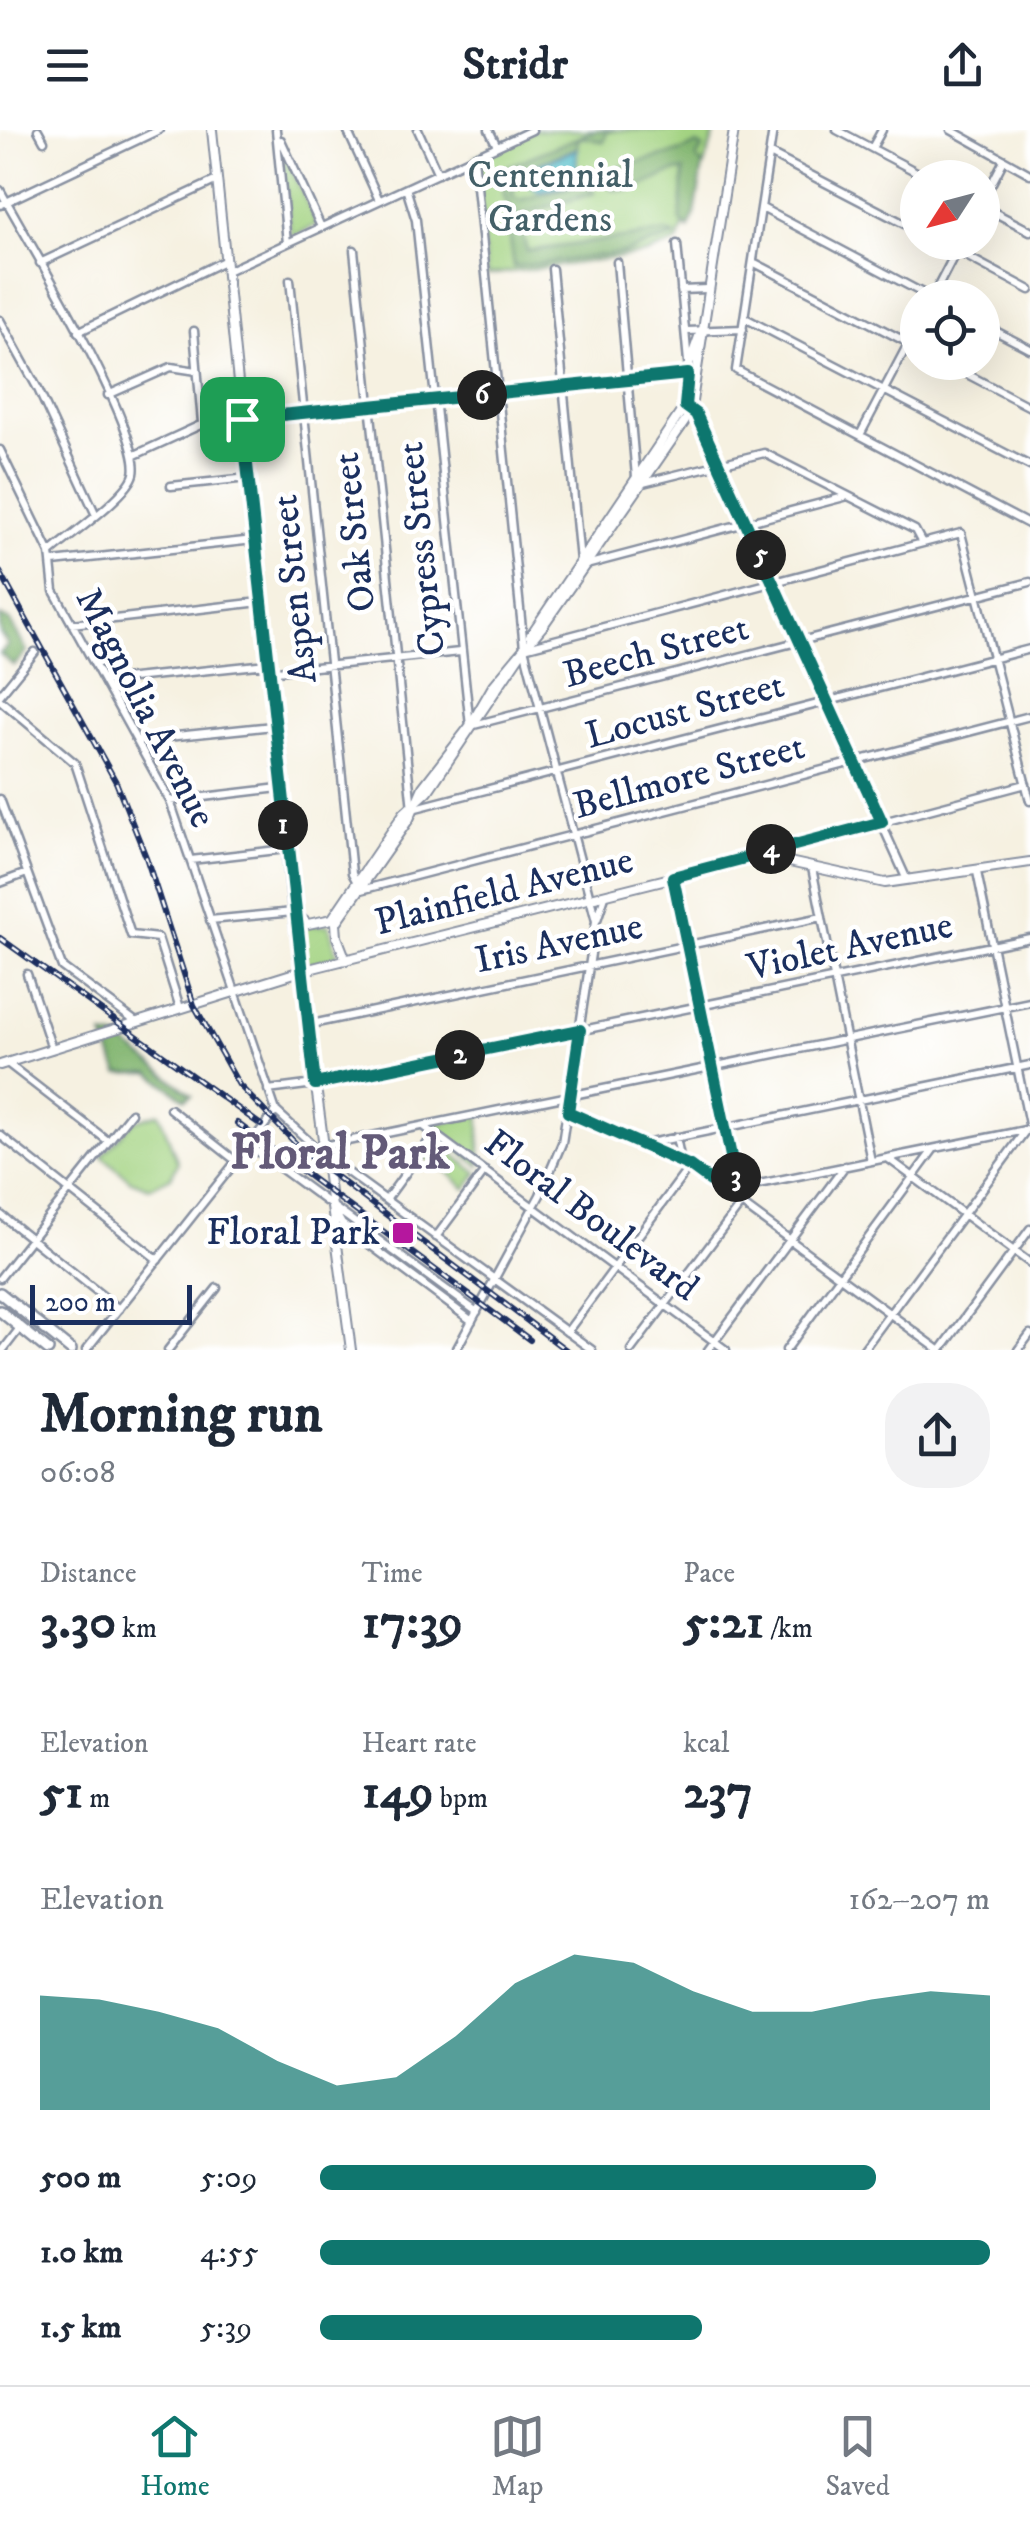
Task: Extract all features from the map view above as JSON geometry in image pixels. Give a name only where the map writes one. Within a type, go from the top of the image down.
[{"type":"main road","points":[[212,130],[293,912],[351,1350]]},
{"type":"main road","points":[[346,960],[334,921],[691,410],[691,371],[734,130]]},
{"type":"main road","name":"Plainfield Avenue","points":[[4,1064],[301,971],[750,858],[780,860],[876,883],[1030,862]]},
{"type":"main road","points":[[293,912],[308,924],[334,921]]},
{"type":"main road","points":[[0,1293],[71,1350]]},
{"type":"main road","points":[[0,1311],[48,1350]]},
{"type":"street","points":[[38,130],[44,141]]},
{"type":"street","points":[[3,203],[159,130]]},
{"type":"street","points":[[347,130],[379,200]]},
{"type":"street","points":[[418,130],[438,174]]},
{"type":"street","points":[[489,130],[497,146]]},
{"type":"street","points":[[226,271],[532,130]]},
{"type":"street","points":[[774,130],[736,370],[1030,525]]},
{"type":"street","points":[[837,130],[900,163]]},
{"type":"street","points":[[872,148],[882,130]]},
{"type":"street","points":[[951,130],[1030,174]]},
{"type":"street","points":[[277,132],[321,227]]},
{"type":"street","points":[[277,132],[287,242]]},
{"type":"street","points":[[770,154],[900,222]]},
{"type":"street","points":[[474,157],[524,648],[596,921]]},
{"type":"street","points":[[1000,168],[1004,160]]},
{"type":"street","points":[[40,263],[217,180]]},
{"type":"street","name":"Cypress Street","points":[[406,188],[416,220],[470,726]]},
{"type":"street","points":[[0,190],[3,203],[78,332],[135,454],[129,484],[50,553]]},
{"type":"street","points":[[762,208],[900,280]]},
{"type":"street","points":[[1000,214],[1030,231]]},
{"type":"street","points":[[135,454],[202,423],[691,371],[676,244]]},
{"type":"street","name":"Oak Street","points":[[354,250],[412,809]]},
{"type":"street","points":[[78,332],[226,260]]},
{"type":"street","points":[[973,260],[1030,290]]},
{"type":"street","points":[[616,262],[640,480],[764,453],[914,530],[922,544]]},
{"type":"street","points":[[754,262],[900,339]]},
{"type":"street","points":[[552,269],[583,563],[848,496]]},
{"type":"street","name":"Aspen Street","points":[[290,280],[358,888]]},
{"type":"street","points":[[682,290],[707,289]]},
{"type":"street","points":[[745,318],[1030,466]]},
{"type":"street","points":[[0,320],[96,513]]},
{"type":"street","points":[[687,332],[742,328]]},
{"type":"street","points":[[194,331],[202,423]]},
{"type":"street","points":[[1000,333],[1030,349]]},
{"type":"street","points":[[860,435],[900,358]]},
{"type":"street","points":[[108,396],[170,367],[198,372]]},
{"type":"street","points":[[978,380],[1030,407]]},
{"type":"street","points":[[691,410],[774,582],[908,881]]},
{"type":"street","name":"Magnolia Avenue","points":[[0,450],[50,553],[53,589],[170,801],[276,1112]]},
{"type":"street","points":[[171,486],[248,478]]},
{"type":"street","points":[[524,648],[961,533],[1030,801]]},
{"type":"street","points":[[53,562],[254,540]]},
{"type":"street","name":"Beech Street","points":[[470,726],[1030,582]]},
{"type":"street","points":[[72,624],[260,602]]},
{"type":"street","name":"Locust Street","points":[[412,809],[1030,649]]},
{"type":"street","points":[[35,652],[1,701],[74,764],[131,935],[158,938],[180,1008]]},
{"type":"street","points":[[104,681],[331,666],[460,652]]},
{"type":"street","name":"Bellmore Street","points":[[358,888],[1030,716]]},
{"type":"street","points":[[138,740],[273,726]]},
{"type":"street","points":[[750,858],[1026,784]]},
{"type":"street","points":[[170,801],[279,788]]},
{"type":"street","points":[[0,800],[62,967],[136,1022]]},
{"type":"street","points":[[780,860],[788,846]]},
{"type":"street","points":[[191,860],[286,849]]},
{"type":"street","points":[[812,868],[871,1161]]},
{"type":"street","points":[[863,1350],[1028,1130],[977,872]]},
{"type":"street","points":[[0,883],[27,873]]},
{"type":"street","points":[[631,1350],[741,1204],[673,877]]},
{"type":"street","points":[[456,1350],[534,1208],[562,1143],[596,921],[604,896]]},
{"type":"street","points":[[210,920],[293,912]]},
{"type":"street","name":"Iris Avenue","points":[[307,1025],[822,917]]},
{"type":"street","name":"Violet Avenue","points":[[268,1090],[315,1084],[1030,938]]},
{"type":"street","points":[[27,974],[52,1049]]},
{"type":"street","points":[[323,1150],[1030,1002]]},
{"type":"street","points":[[4,1064],[108,1141]]},
{"type":"street","points":[[643,1144],[1030,1065]]},
{"type":"street","points":[[170,1109],[236,1161]]},
{"type":"street","points":[[86,1350],[276,1112],[386,1200],[592,1350]]},
{"type":"street","points":[[568,1112],[690,1166],[940,1350],[1030,1228]]},
{"type":"street","points":[[0,1278],[131,1113]]},
{"type":"street","name":"Floral Boulevard","points":[[424,1126],[726,1350]]},
{"type":"street","points":[[724,1191],[1028,1130]]},
{"type":"street","points":[[386,1200],[434,1134]]},
{"type":"street","points":[[0,1135],[158,1260]]},
{"type":"street","points":[[676,1138],[681,1162]]},
{"type":"street","points":[[250,1145],[478,1312]]},
{"type":"street","points":[[786,1350],[934,1148]]},
{"type":"street","points":[[888,1158],[1030,1263]]},
{"type":"street","points":[[567,1332],[690,1166]]},
{"type":"street","points":[[708,1350],[844,1166]]},
{"type":"street","points":[[436,1237],[485,1172]]},
{"type":"street","points":[[333,1209],[342,1224],[472,1322]]},
{"type":"street","points":[[0,1214],[119,1309]]},
{"type":"street","points":[[168,1350],[217,1288]]},
{"type":"street","points":[[3,1350],[20,1328]]},
{"type":"street","points":[[1018,1350],[1030,1334]]},
{"type":"green space","name":"Centennial Gardens","points":[[534,130],[716,130],[678,242],[646,254],[487,275],[474,157]]},
{"type":"green space","points":[[596,130],[617,130],[607,132],[604,142],[583,137],[577,148],[520,171],[512,196],[520,200],[585,183],[594,193],[518,216],[527,251],[667,232],[675,236],[625,253],[514,267],[507,217],[515,216],[504,197],[504,173],[499,170]]},
{"type":"green space","points":[[696,144],[703,147],[696,158],[703,166],[695,214],[688,229],[680,220],[684,171],[642,187],[611,189],[606,174]]},
{"type":"green space","points":[[281,146],[317,225],[291,237]]},
{"type":"green space","points":[[0,616],[10,621],[27,651],[14,666],[0,654],[8,645],[0,633]]},
{"type":"green space","points":[[301,925],[329,925],[338,957],[308,964],[303,960]]},
{"type":"green space","points":[[103,1036],[119,1039],[192,1095],[185,1099],[150,1073],[119,1074]]},
{"type":"green space","points":[[159,1113],[178,1163],[171,1177],[149,1188],[131,1181],[102,1156],[134,1121]]},
{"type":"green space","points":[[480,1115],[480,1166],[426,1126]]},
{"type":"green space","points":[[437,1142],[478,1173],[466,1189],[439,1164],[425,1158]]},
{"type":"water","points":[[577,149],[576,182],[540,192],[519,179],[521,172]]},
{"type":"railway","points":[[0,572],[116,782],[146,857],[194,1005],[239,1085],[307,1155],[566,1350]]},
{"type":"railway","points":[[0,938],[261,1125]]},
{"type":"railway","points":[[237,1123],[530,1340]]},
{"type":"place","name":"Floral Park","points":[[403,1233]]},
{"type":"district","name":"Floral Park","points":[[340,1154]]},
{"type":"route","points":[[688,374],[685,406],[696,414],[882,822],[673,877],[738,1190],[724,1191],[690,1166],[568,1112],[580,1030],[315,1084],[292,906],[242,419],[688,374]]}]
